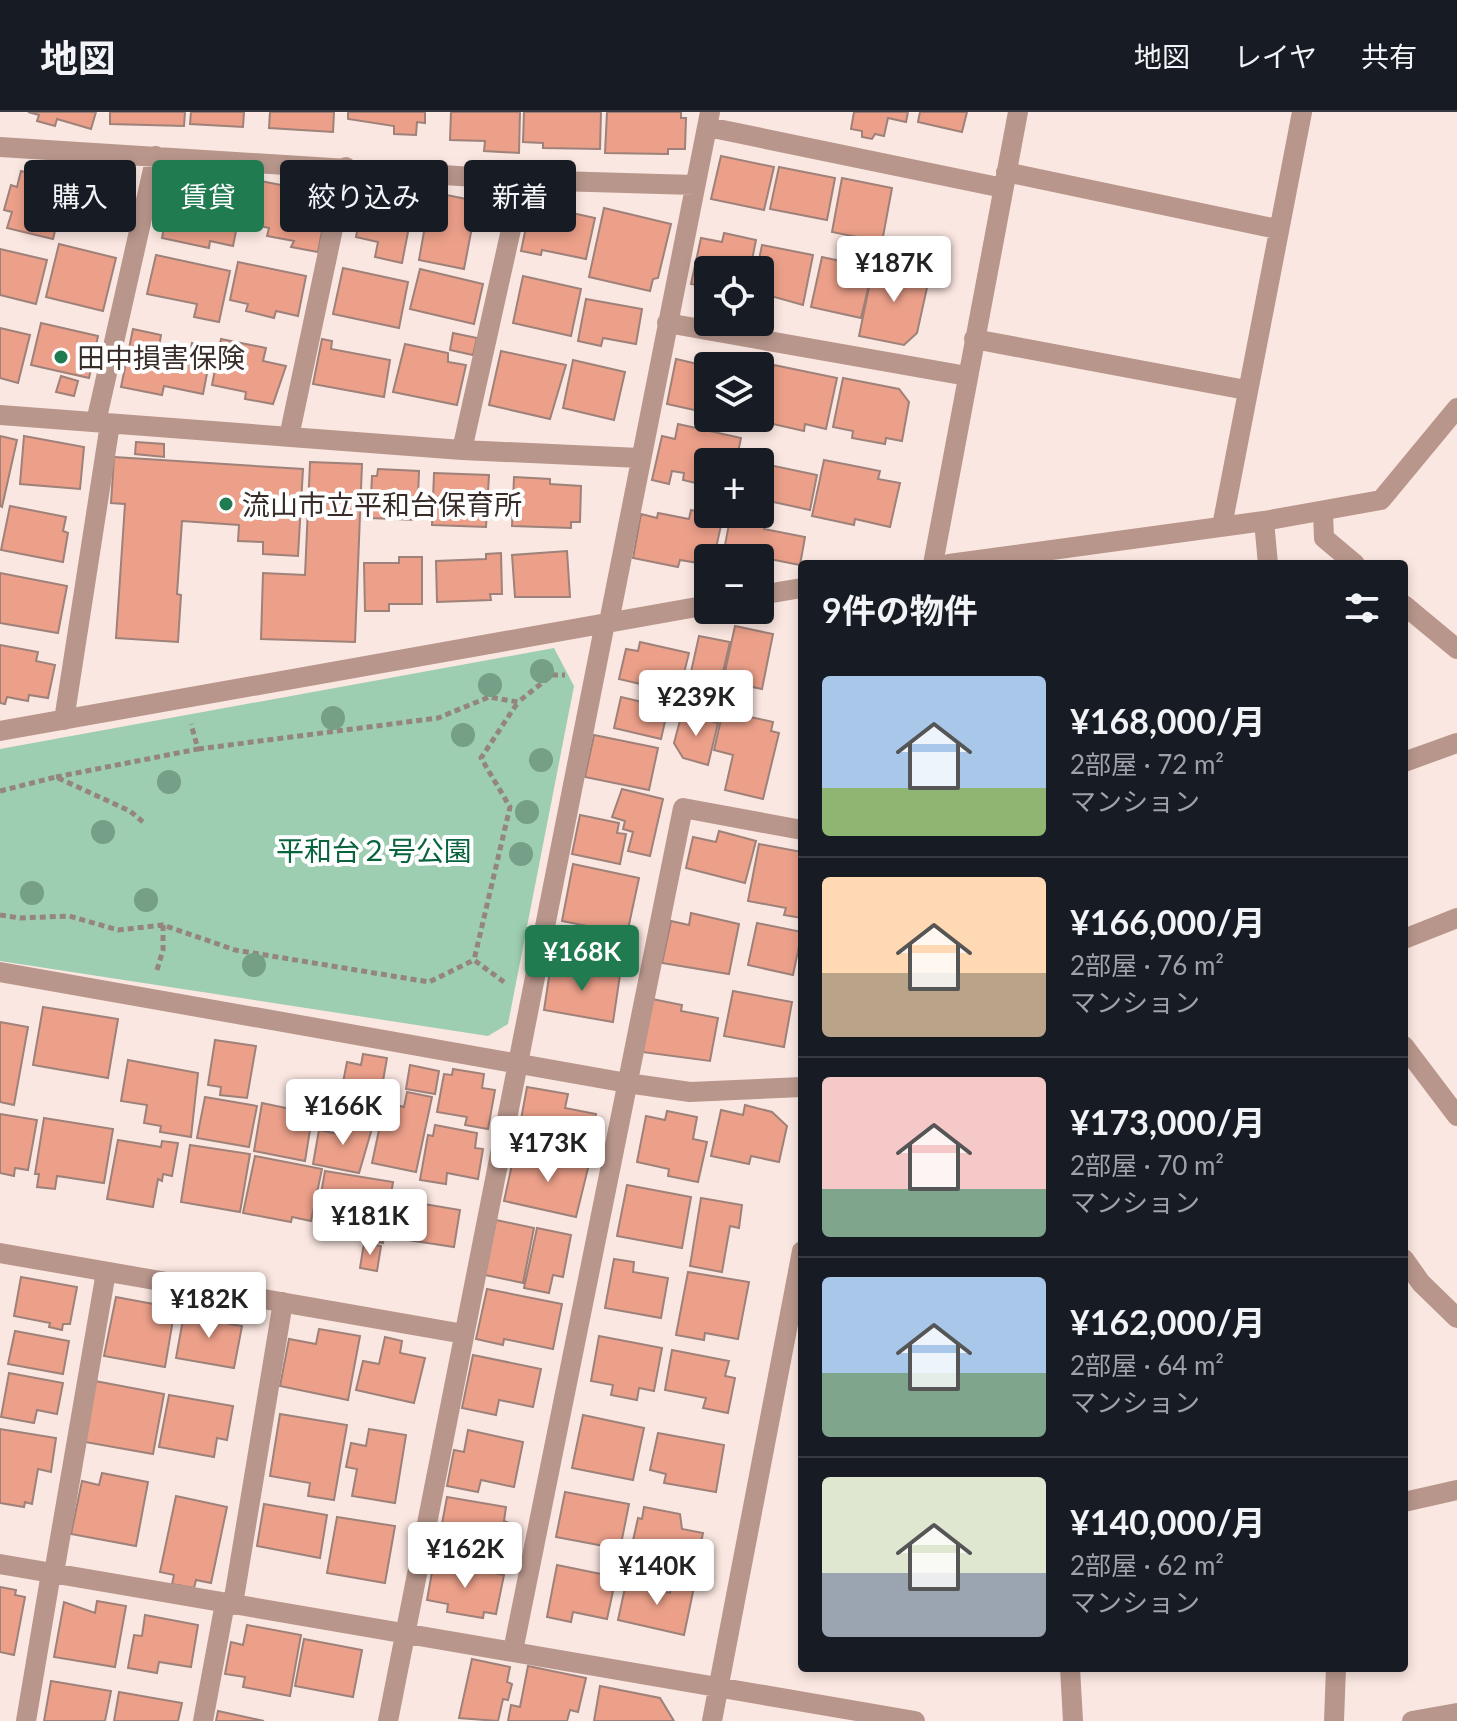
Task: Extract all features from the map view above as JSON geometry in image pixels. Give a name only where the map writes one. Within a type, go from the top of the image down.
[{"type":"street","points":[[934,560],[1018,112]]},
{"type":"street","points":[[1222,526],[1302,112]]},
{"type":"street","points":[[388,1721],[595,673],[709,119],[1005,180],[1277,229]]},
{"type":"street","points":[[0,147],[280,163]]},
{"type":"street","points":[[64,720],[103,423],[156,156]]},
{"type":"street","points":[[576,182],[694,185]]},
{"type":"street","points":[[289,437],[332,232]]},
{"type":"street","points":[[462,450],[510,232]]},
{"type":"street","points":[[667,323],[967,376]]},
{"type":"street","points":[[974,339],[1246,390]]},
{"type":"street","points":[[1007,560],[1080,555],[1222,526],[1323,513],[1381,500],[1457,408]]},
{"type":"street","points":[[0,415],[462,450],[640,458]]},
{"type":"street","points":[[1323,513],[1324,538],[1350,560]]},
{"type":"street","points":[[1264,521],[1268,560]]},
{"type":"street","points":[[774,593],[798,589]]},
{"type":"street","points":[[0,731],[694,607]]},
{"type":"street","points":[[1408,608],[1457,649]]},
{"type":"street","points":[[1408,761],[1457,743]]},
{"type":"street","points":[[513,1651],[683,808],[798,829]]},
{"type":"street","points":[[1408,937],[1457,918]]},
{"type":"street","points":[[0,972],[627,1083],[690,1092],[798,1087]]},
{"type":"street","points":[[1408,1051],[1457,1116]]},
{"type":"street","points":[[0,1253],[464,1334]]},
{"type":"street","points":[[1408,1265],[1421,1283],[1457,1318]]},
{"type":"street","points":[[26,1721],[106,1272]]},
{"type":"street","points":[[712,1721],[798,1272]]},
{"type":"street","points":[[203,1721],[229,1603],[283,1302]]},
{"type":"street","points":[[1408,1501],[1457,1490]]},
{"type":"street","points":[[0,1564],[915,1721]]},
{"type":"street","points":[[1070,1672],[1073,1721]]},
{"type":"street","points":[[1334,1721],[1336,1672]]},
{"type":"street","points":[[1412,1721],[1457,1713]]},
{"type":"path","points":[[474,960],[510,807],[481,758],[518,702],[552,675],[595,673]]},
{"type":"path","points":[[0,791],[198,749],[438,718],[489,697],[518,702]]},
{"type":"path","points":[[184,698],[198,749]]},
{"type":"path","points":[[56,777],[130,811],[143,822]]},
{"type":"path","points":[[0,915],[20,918],[69,916],[118,930],[163,925],[235,950],[429,982],[474,960]]},
{"type":"path","points":[[149,998],[163,950],[163,925]]},
{"type":"path","points":[[474,960],[531,1004]]},
{"type":"green space","name":"平和台２号公園","points":[[554,648],[574,686],[508,1024],[488,1036],[0,961],[0,749]]},
{"type":"building","points":[[28,112],[96,112],[91,129],[57,119],[55,126],[37,121],[39,115]]},
{"type":"building","points":[[110,112],[185,112],[184,126],[110,124]]},
{"type":"building","points":[[191,112],[244,112],[243,127],[190,124]]},
{"type":"building","points":[[270,112],[334,112],[333,132],[269,128]]},
{"type":"building","points":[[348,112],[425,112],[425,123],[417,122],[416,135],[394,134],[394,126],[348,119]]},
{"type":"building","points":[[451,112],[520,112],[519,153],[484,151],[485,141],[450,140]]},
{"type":"building","points":[[524,112],[601,112],[600,149],[543,148],[543,143],[523,142]]},
{"type":"building","points":[[607,112],[681,112],[681,118],[686,118],[685,149],[668,149],[668,154],[605,153]]},
{"type":"building","points":[[854,112],[908,112],[906,122],[888,118],[884,136],[875,134],[872,139],[862,137],[862,131],[851,129]]},
{"type":"building","points":[[920,112],[967,112],[962,132],[918,122]]},
{"type":"building","points":[[721,156],[774,167],[764,210],[711,199]]},
{"type":"building","points":[[779,167],[835,178],[827,220],[770,209]]},
{"type":"building","points":[[21,171],[24,172],[24,232],[55,232],[53,239],[7,228],[12,212],[4,210],[11,185],[17,187]]},
{"type":"building","points":[[842,178],[892,188],[882,242],[832,232]]},
{"type":"building","points":[[264,182],[280,185],[280,232],[322,232],[318,252],[291,247],[294,241],[267,236],[269,228],[264,227]]},
{"type":"building","points":[[448,195],[464,198],[464,232],[471,232],[464,269],[419,260],[424,232],[448,232]]},
{"type":"building","points":[[604,208],[671,224],[658,278],[653,279],[650,291],[589,277]]},
{"type":"building","points":[[576,214],[595,218],[586,259],[542,250],[541,255],[521,251],[525,232],[576,232]]},
{"type":"building","points":[[163,232],[236,232],[233,246],[210,241],[209,248],[162,238]]},
{"type":"building","points":[[357,232],[408,232],[402,263],[375,257],[378,242],[356,237]]},
{"type":"building","points":[[724,233],[756,240],[753,256],[697,256],[701,238],[722,242]]},
{"type":"building","points":[[59,244],[116,258],[103,311],[46,297]]},
{"type":"building","points":[[762,245],[813,255],[803,305],[774,297],[774,256],[760,256]]},
{"type":"building","points":[[0,249],[47,260],[36,304],[0,295]]},
{"type":"building","points":[[156,255],[230,271],[219,322],[194,317],[197,304],[147,294]]},
{"type":"building","points":[[822,257],[873,268],[861,318],[811,307]]},
{"type":"building","points":[[238,262],[306,276],[298,316],[276,311],[274,318],[246,311],[248,304],[230,300]]},
{"type":"building","points":[[874,263],[930,274],[917,333],[904,345],[859,336]]},
{"type":"building","points":[[343,268],[408,282],[399,328],[333,314]]},
{"type":"building","points":[[420,269],[483,284],[474,324],[410,309]]},
{"type":"building","points":[[523,276],[581,289],[571,336],[513,323]]},
{"type":"building","points":[[586,299],[642,309],[636,344],[603,338],[601,346],[578,341]]},
{"type":"building","points":[[41,323],[98,336],[89,378],[31,365]]},
{"type":"building","points":[[0,328],[30,335],[18,383],[0,378]]},
{"type":"building","points":[[133,329],[161,335],[159,347],[190,353],[192,343],[212,348],[203,394],[164,386],[162,395],[121,387]]},
{"type":"building","points":[[453,333],[477,338],[473,355],[450,350]]},
{"type":"building","points":[[221,339],[266,348],[263,361],[286,366],[273,404],[245,399],[246,392],[212,385]]},
{"type":"building","points":[[322,339],[332,341],[331,349],[390,360],[384,397],[313,384]]},
{"type":"building","points":[[405,344],[448,353],[448,362],[466,365],[457,405],[393,392]]},
{"type":"building","points":[[501,351],[566,365],[550,419],[489,405]]},
{"type":"building","points":[[676,359],[694,363],[694,410],[667,404]]},
{"type":"building","points":[[573,360],[625,372],[614,420],[563,408]]},
{"type":"building","points":[[774,365],[837,378],[826,429],[805,424],[804,431],[774,424]]},
{"type":"building","points":[[61,376],[78,381],[74,396],[56,392]]},
{"type":"building","points":[[843,378],[899,389],[909,402],[902,441],[886,438],[885,444],[852,438],[853,431],[833,427]]},
{"type":"building","points":[[678,424],[694,428],[694,432],[714,432],[741,438],[739,448],[694,448],[694,483],[683,480],[684,473],[672,471],[669,484],[652,480],[662,436],[675,439]]},
{"type":"building","points":[[0,436],[17,440],[2,507],[0,506]]},
{"type":"building","points":[[24,436],[84,447],[80,489],[20,484]]},
{"type":"building","points":[[136,442],[164,444],[164,457],[135,454]]},
{"type":"building","points":[[114,457],[303,469],[298,556],[263,554],[263,542],[238,541],[239,525],[182,521],[177,594],[181,595],[178,642],[116,638],[125,504],[111,503]]},
{"type":"building","points":[[824,460],[880,471],[878,479],[900,483],[890,527],[855,519],[854,525],[812,516]]},
{"type":"building","points":[[310,462],[362,464],[355,642],[261,639],[263,573],[305,575]]},
{"type":"building","points":[[774,466],[817,475],[810,510],[774,502]]},
{"type":"building","points":[[378,469],[419,471],[417,520],[370,518],[372,476],[377,476]]},
{"type":"building","points":[[434,473],[489,475],[486,527],[432,525]]},
{"type":"building","points":[[514,477],[550,479],[550,484],[581,486],[580,522],[571,522],[571,528],[512,526]]},
{"type":"building","points":[[10,506],[66,517],[63,531],[68,533],[63,562],[1,550]]},
{"type":"building","points":[[691,510],[694,511],[694,528],[720,528],[717,544],[694,544],[694,562],[680,560],[678,567],[633,558],[641,514],[657,518],[658,513],[689,519]]},
{"type":"building","points":[[728,528],[764,528],[805,537],[798,565],[774,560],[774,544],[725,544]]},
{"type":"building","points":[[567,551],[570,597],[515,597],[512,555]]},
{"type":"building","points":[[501,553],[502,594],[490,594],[491,600],[437,602],[436,561],[486,559],[486,554]]},
{"type":"building","points":[[399,557],[422,557],[422,604],[389,604],[389,611],[365,611],[364,563],[399,563]]},
{"type":"building","points":[[0,573],[67,586],[58,633],[0,623]]},
{"type":"building","points":[[735,626],[773,634],[762,689],[733,683],[734,678],[724,676]]},
{"type":"building","points":[[699,636],[730,642],[713,715],[683,708]]},
{"type":"building","points":[[640,642],[689,653],[679,693],[619,679],[626,649],[638,651]]},
{"type":"building","points":[[0,645],[38,652],[36,661],[55,665],[48,698],[29,695],[28,701],[7,697],[5,704],[0,703]]},
{"type":"building","points":[[621,697],[668,708],[661,739],[614,728]]},
{"type":"building","points":[[723,711],[773,722],[771,731],[779,733],[763,799],[725,790],[733,755],[714,750]]},
{"type":"building","points":[[682,713],[718,723],[708,765],[683,758],[674,743]]},
{"type":"building","points":[[594,735],[658,748],[649,790],[585,777]]},
{"type":"building","points":[[622,789],[663,799],[650,856],[628,851],[633,832],[623,829],[625,821],[612,817]]},
{"type":"building","points":[[580,815],[619,823],[617,833],[626,834],[620,864],[572,854]]},
{"type":"building","points":[[719,831],[756,841],[745,883],[686,868],[693,837],[716,842]]},
{"type":"building","points":[[759,844],[798,851],[798,917],[784,915],[786,908],[748,901]]},
{"type":"building","points":[[573,864],[639,878],[627,934],[562,921]]},
{"type":"building","points":[[691,913],[739,924],[729,974],[662,963],[671,921],[689,925]]},
{"type":"building","points":[[757,923],[798,931],[793,975],[748,965]]},
{"type":"building","points":[[551,964],[620,975],[613,1022],[544,1010]]},
{"type":"building","points":[[733,991],[792,1002],[784,1047],[724,1036]]},
{"type":"building","points":[[652,999],[682,1005],[681,1011],[718,1018],[710,1061],[642,1052]]},
{"type":"building","points":[[43,1007],[118,1019],[108,1078],[33,1065]]},
{"type":"building","points":[[0,1022],[28,1027],[14,1105],[0,1102]]},
{"type":"building","points":[[215,1040],[256,1046],[247,1098],[220,1095],[221,1087],[208,1085]]},
{"type":"building","points":[[363,1054],[387,1058],[377,1115],[338,1108],[347,1062],[361,1065]]},
{"type":"building","points":[[128,1060],[198,1073],[191,1137],[160,1132],[161,1126],[144,1123],[147,1105],[121,1101]]},
{"type":"building","points":[[410,1065],[439,1071],[435,1094],[406,1089]]},
{"type":"building","points":[[453,1069],[484,1074],[482,1088],[495,1090],[488,1129],[465,1125],[467,1117],[437,1112],[444,1074],[452,1075]]},
{"type":"building","points":[[527,1087],[568,1094],[565,1108],[596,1114],[588,1154],[517,1141]]},
{"type":"building","points":[[407,1092],[432,1097],[416,1172],[372,1163],[385,1102],[404,1107]]},
{"type":"building","points":[[205,1097],[257,1106],[249,1147],[197,1138]]},
{"type":"building","points":[[262,1103],[305,1112],[302,1129],[310,1130],[305,1161],[254,1151]]},
{"type":"building","points":[[745,1105],[772,1112],[787,1126],[779,1162],[751,1156],[749,1164],[711,1156],[721,1110],[743,1115]]},
{"type":"building","points":[[667,1111],[697,1117],[693,1139],[707,1142],[698,1182],[668,1176],[669,1169],[637,1162],[646,1116],[665,1120]]},
{"type":"building","points":[[0,1114],[37,1120],[28,1170],[15,1168],[14,1176],[0,1173]]},
{"type":"building","points":[[44,1118],[113,1129],[104,1183],[57,1176],[55,1189],[37,1187],[39,1174],[35,1174]]},
{"type":"building","points":[[340,1119],[373,1125],[359,1173],[313,1164],[319,1130],[338,1134]]},
{"type":"building","points":[[435,1125],[477,1133],[475,1148],[483,1149],[478,1179],[447,1173],[446,1184],[420,1180],[428,1135],[433,1136]]},
{"type":"building","points":[[118,1140],[161,1147],[162,1141],[178,1143],[172,1176],[163,1174],[162,1181],[158,1179],[153,1207],[107,1199]]},
{"type":"building","points":[[190,1145],[250,1154],[240,1212],[181,1202]]},
{"type":"building","points":[[536,1152],[589,1164],[576,1217],[504,1201],[513,1160],[533,1164]]},
{"type":"building","points":[[255,1156],[322,1169],[311,1221],[292,1217],[291,1222],[243,1213]]},
{"type":"building","points":[[325,1171],[393,1182],[383,1243],[315,1229]]},
{"type":"building","points":[[627,1185],[691,1197],[682,1248],[617,1236]]},
{"type":"building","points":[[701,1198],[742,1205],[739,1228],[730,1226],[722,1272],[690,1266]]},
{"type":"building","points":[[394,1199],[460,1210],[454,1247],[388,1237]]},
{"type":"building","points":[[496,1220],[534,1228],[523,1283],[485,1275]]},
{"type":"building","points":[[537,1228],[571,1235],[563,1277],[553,1275],[549,1293],[524,1288]]},
{"type":"building","points":[[364,1243],[381,1246],[377,1271],[360,1268]]},
{"type":"building","points":[[614,1259],[634,1262],[633,1272],[668,1278],[661,1318],[605,1308]]},
{"type":"building","points":[[688,1272],[749,1282],[738,1339],[705,1333],[704,1340],[676,1335]]},
{"type":"building","points":[[21,1277],[77,1287],[70,1324],[63,1324],[62,1330],[49,1327],[50,1323],[14,1316]]},
{"type":"building","points":[[487,1289],[562,1304],[553,1349],[504,1339],[503,1345],[476,1339]]},
{"type":"building","points":[[116,1297],[175,1308],[165,1367],[104,1356]]},
{"type":"building","points":[[184,1314],[215,1319],[216,1314],[230,1317],[229,1324],[242,1326],[234,1368],[176,1358]]},
{"type":"building","points":[[319,1329],[360,1336],[348,1400],[280,1386],[289,1339],[316,1344]]},
{"type":"building","points":[[15,1331],[69,1341],[63,1374],[8,1364]]},
{"type":"building","points":[[599,1336],[662,1348],[654,1391],[639,1388],[637,1400],[611,1395],[613,1385],[591,1381]]},
{"type":"building","points":[[385,1337],[402,1341],[400,1353],[425,1358],[414,1403],[356,1390],[363,1361],[379,1364]]},
{"type":"building","points":[[672,1350],[729,1361],[725,1376],[735,1378],[728,1413],[703,1408],[706,1398],[665,1390]]},
{"type":"building","points":[[473,1355],[541,1369],[533,1407],[499,1400],[496,1415],[462,1408]]},
{"type":"building","points":[[9,1373],[63,1383],[57,1414],[37,1410],[34,1423],[1,1417]]},
{"type":"building","points":[[95,1381],[164,1394],[153,1454],[85,1442]]},
{"type":"building","points":[[169,1395],[233,1406],[227,1440],[217,1438],[214,1457],[159,1447]]},
{"type":"building","points":[[280,1414],[347,1425],[334,1500],[308,1496],[310,1483],[270,1476]]},
{"type":"building","points":[[583,1415],[644,1428],[633,1480],[572,1468]]},
{"type":"building","points":[[0,1429],[56,1438],[51,1472],[38,1469],[32,1504],[25,1502],[24,1507],[0,1503]]},
{"type":"building","points":[[369,1429],[406,1435],[395,1503],[352,1496],[357,1469],[346,1467],[351,1443],[366,1446]]},
{"type":"building","points":[[468,1430],[523,1442],[514,1487],[481,1480],[478,1492],[447,1486],[454,1450],[464,1452]]},
{"type":"building","points":[[658,1433],[724,1445],[716,1492],[664,1483],[666,1474],[650,1470]]},
{"type":"building","points":[[102,1473],[148,1482],[136,1546],[71,1534],[82,1481],[99,1485]]},
{"type":"building","points":[[565,1492],[629,1504],[620,1549],[556,1537]]},
{"type":"building","points":[[176,1496],[227,1507],[211,1583],[196,1580],[194,1588],[172,1584],[174,1575],[160,1572]]},
{"type":"building","points":[[447,1497],[506,1507],[504,1521],[509,1523],[505,1546],[498,1553],[439,1540]]},
{"type":"building","points":[[264,1504],[327,1515],[320,1558],[257,1546]]},
{"type":"building","points":[[644,1507],[680,1514],[682,1529],[703,1533],[696,1568],[630,1554],[638,1518],[642,1519]]},
{"type":"building","points":[[337,1517],[395,1526],[385,1583],[327,1573]]},
{"type":"building","points":[[434,1561],[504,1575],[496,1614],[484,1612],[483,1618],[447,1612],[448,1604],[427,1600]]},
{"type":"building","points":[[557,1565],[616,1577],[607,1619],[573,1612],[571,1622],[547,1617]]},
{"type":"building","points":[[626,1583],[670,1593],[672,1583],[694,1587],[684,1635],[618,1620]]},
{"type":"building","points":[[0,1587],[16,1590],[15,1595],[25,1597],[14,1655],[0,1652]]},
{"type":"building","points":[[97,1601],[126,1606],[115,1667],[54,1657],[64,1602],[95,1613]]},
{"type":"building","points":[[145,1615],[198,1625],[191,1667],[159,1662],[157,1673],[128,1668],[134,1635],[142,1636]]},
{"type":"building","points":[[247,1625],[301,1635],[290,1696],[243,1687],[245,1677],[225,1674],[231,1642],[243,1645]]},
{"type":"building","points":[[304,1639],[362,1650],[353,1697],[295,1686]]},
{"type":"building","points":[[472,1659],[510,1667],[507,1682],[512,1684],[508,1700],[503,1699],[498,1721],[459,1718]]},
{"type":"building","points":[[528,1666],[586,1678],[578,1712],[570,1710],[567,1721],[508,1721],[511,1705],[520,1707]]},
{"type":"building","points":[[51,1681],[111,1691],[105,1721],[44,1721]]},
{"type":"building","points":[[600,1686],[660,1698],[674,1721],[594,1721]]},
{"type":"building","points":[[119,1692],[182,1703],[178,1721],[114,1721]]},
{"type":"building","points":[[218,1711],[264,1721],[216,1721]]},
{"type":"place","name":"田中損害保険","points":[[61,357]]},
{"type":"place","name":"流山市立平和台保育所","points":[[226,504]]}]
